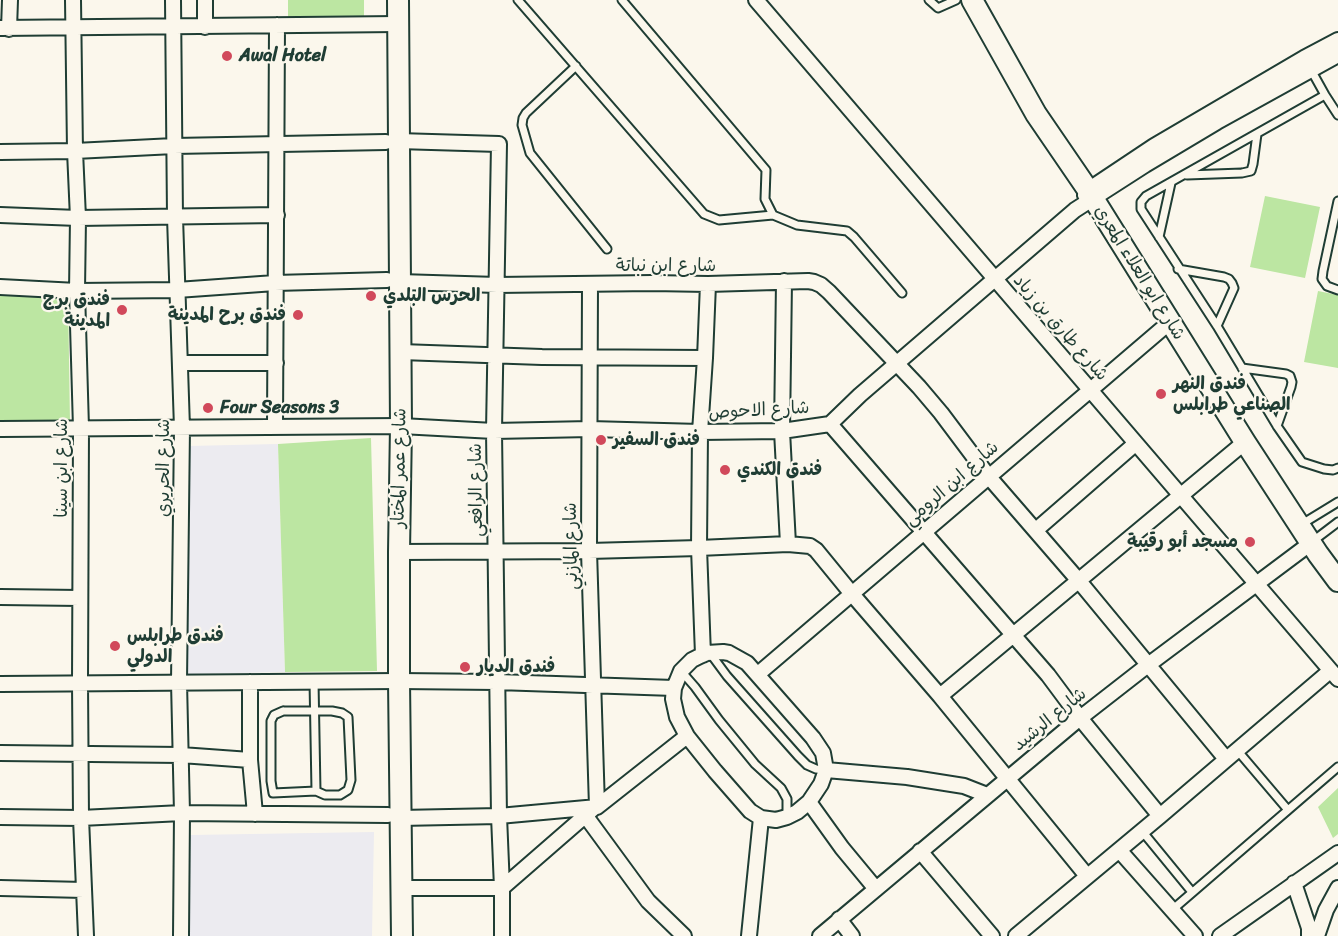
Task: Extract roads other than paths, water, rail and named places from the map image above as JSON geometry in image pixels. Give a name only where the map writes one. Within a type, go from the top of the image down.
[{"type":"main road","name":"شارع عمر المختار","points":[[385,0],[392,24]]},
{"type":"main road","name":"شارع عمر المختار","points":[[389,936],[394,817],[395,426],[392,24],[398,0]]},
{"type":"main road","name":"شارع ابو العلاء المعري","points":[[972,0],[1036,114],[1091,194],[1245,442],[1338,581]]},
{"type":"main road","name":"شارع عمر المختار","points":[[394,281],[401,352],[395,426],[399,552],[394,681]]},
{"type":"main road","name":"شارع عمر المختار","points":[[394,817],[402,888],[402,936]]},
{"type":"street","points":[[10,0],[4,28],[392,24]]},
{"type":"street","name":"شارع ابن سينا","points":[[73,0],[81,428],[81,819],[86,936]]},
{"type":"street","name":"شارع الحريري","points":[[173,0],[175,217],[182,428],[179,682],[182,813],[181,936]]},
{"type":"street","points":[[205,0],[205,27]]},
{"type":"street","name":"شارع طارق بن زياد","points":[[756,0],[1334,675]]},
{"type":"street","points":[[275,427],[277,25]]},
{"type":"street","points":[[1091,194],[1154,146],[1338,40]]},
{"type":"street","points":[[1091,194],[1338,55]]},
{"type":"street","points":[[0,152],[392,142]]},
{"type":"street","name":"شارع الرافعي","points":[[392,142],[499,144],[494,431],[502,936]]},
{"type":"street","name":"شارع الاحوص","points":[[0,429],[395,426],[494,431],[590,429],[700,432],[782,431],[830,424],[1091,194]]},
{"type":"street","points":[[0,215],[78,218],[277,215]]},
{"type":"street","name":"شارع ابن نباتة","points":[[0,287],[77,291],[177,290],[276,283],[394,281],[497,285],[814,282],[829,292],[919,387],[989,477],[1148,664],[1231,754]]},
{"type":"street","points":[[783,281],[782,431],[788,544]]},
{"type":"street","name":"شارع المازني","points":[[590,284],[589,551],[593,685],[592,810]]},
{"type":"street","points":[[706,654],[699,548],[700,432],[708,284]]},
{"type":"street","name":"شارع ابن الرومي","points":[[758,674],[1170,322]]},
{"type":"street","points":[[401,352],[495,356],[705,358]]},
{"type":"street","points":[[181,363],[276,363]]},
{"type":"street","points":[[830,424],[1048,675],[1160,816]]},
{"type":"street","points":[[939,696],[1245,442]]},
{"type":"street","points":[[1036,530],[1135,444]]},
{"type":"street","name":"شارع الرشيد","points":[[820,936],[1080,718],[1148,664],[1311,543]]},
{"type":"street","points":[[399,552],[589,551],[788,544],[810,546],[816,550],[939,696],[1087,876]]},
{"type":"street","points":[[0,597],[80,598]]},
{"type":"street","points":[[729,653],[747,663],[813,738],[823,753],[826,770],[821,784],[808,802],[797,812],[776,819],[761,818],[750,811],[687,736],[677,717],[673,699],[674,688],[681,671],[693,660],[706,654],[729,653]]},
{"type":"street","points":[[1016,936],[1231,754],[1334,675]]},
{"type":"street","points":[[0,684],[394,681],[674,688]]},
{"type":"street","points":[[250,682],[250,760],[255,813]]},
{"type":"street","points":[[402,888],[502,888],[592,810],[687,736]]},
{"type":"street","points":[[0,753],[181,755],[250,760]]},
{"type":"street","points":[[826,770],[907,777],[964,786],[987,795]]},
{"type":"street","points":[[808,802],[876,889]]},
{"type":"street","points":[[0,817],[81,819],[182,813],[394,817],[499,816],[592,810]]},
{"type":"street","points":[[592,810],[648,901],[674,933]]},
{"type":"street","points":[[749,936],[761,818]]},
{"type":"street","points":[[1119,850],[1195,936]]},
{"type":"street","points":[[920,851],[992,936]]},
{"type":"street","points":[[1220,936],[1338,853]]},
{"type":"street","points":[[1294,883],[1309,928],[1309,936]]},
{"type":"street","points":[[0,888],[84,890]]},
{"type":"street","points":[[1317,936],[1326,910],[1338,888]]},
{"type":"street","points":[[839,919],[852,936]]},
{"type":"lane","points":[[518,0],[704,214],[719,219],[773,215],[797,225],[847,231],[902,292]]},
{"type":"lane","points":[[622,0],[766,170],[765,199],[773,215]]},
{"type":"lane","points":[[929,0],[938,8],[956,0]]},
{"type":"lane","points":[[1304,58],[1338,115]]},
{"type":"lane","points":[[576,66],[526,113],[522,125],[530,153],[607,249]]},
{"type":"lane","points":[[1325,95],[1146,196],[1141,209],[1302,462],[1324,469],[1338,468]]},
{"type":"lane","points":[[1185,175],[1251,171],[1257,134]]},
{"type":"lane","points":[[1159,237],[1171,183]]},
{"type":"lane","points":[[1338,201],[1323,279],[1327,286],[1338,290]]},
{"type":"lane","points":[[1178,268],[1224,277],[1232,283],[1234,288],[1217,327]]},
{"type":"lane","points":[[1242,368],[1290,376],[1291,387],[1277,426]]},
{"type":"lane","points":[[1300,526],[1338,502]]},
{"type":"lane","points":[[1311,543],[1338,522]]},
{"type":"lane","points":[[706,654],[807,765],[826,770]]},
{"type":"lane","points":[[681,671],[755,764],[781,789],[787,799],[787,817]]},
{"type":"lane","points":[[314,681],[316,791]]},
{"type":"lane","points":[[283,711],[332,711],[348,717],[351,780],[348,789],[340,795],[325,795],[316,791],[273,793],[271,721],[274,715],[283,711]]},
{"type":"lane","points":[[1231,754],[1288,810]]},
{"type":"lane","points":[[1172,910],[1338,767]]},
{"type":"lane","points":[[1142,831],[1192,892]]},
{"type":"place","name":"Awal Hotel","points":[[227,56]]},
{"type":"place","name":"الحرس البلدي","points":[[371,296]]},
{"type":"place","name":"فندق برج المدينة","points":[[122,310]]},
{"type":"place","name":"فندق برح المدينة","points":[[298,315]]},
{"type":"place","name":"فندق النهر الصناعي طرابلس","points":[[1161,394]]},
{"type":"place","name":"Four Seasons 3","points":[[208,408]]},
{"type":"place","name":"فندق السفير","points":[[601,440]]},
{"type":"place","name":"فندق الكندي","points":[[725,470]]},
{"type":"place","name":"مسجد أبو رقيبة","points":[[1250,542]]},
{"type":"place","name":"فندق طرابلس الدولي","points":[[115,646]]},
{"type":"place","name":"فندق الديار","points":[[465,667]]}]
